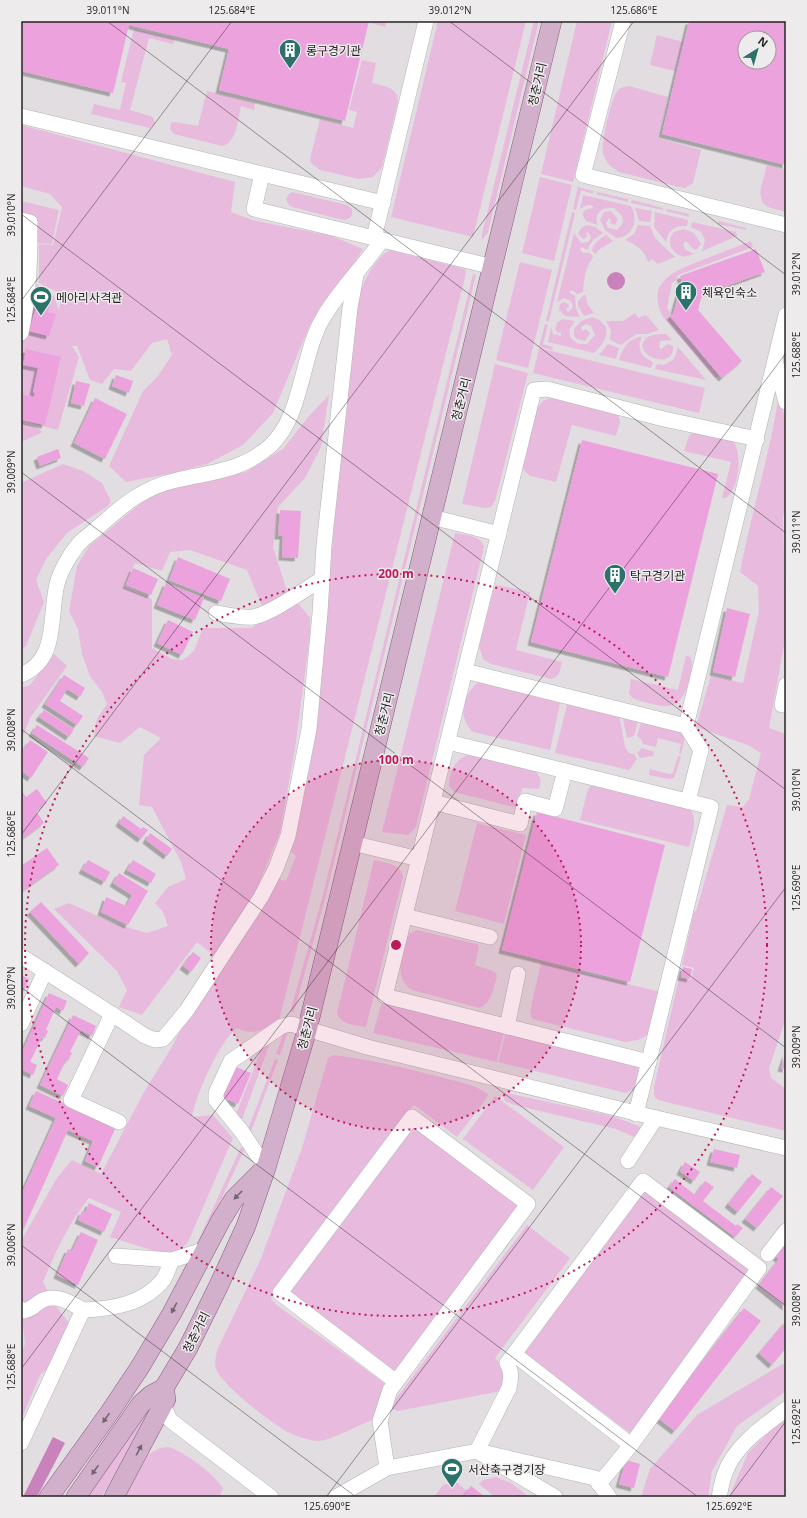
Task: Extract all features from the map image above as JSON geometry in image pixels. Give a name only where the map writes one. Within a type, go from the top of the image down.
[{"type":"main road","name":"청춘거리","points":[[114,1497],[220,1285],[246,1226],[266,1168],[307,1030],[552,21]]},
{"type":"main road","points":[[49,1497],[110,1412],[140,1367],[234,1199],[266,1168]]},
{"type":"main road","name":"청춘거리","points":[[76,1497],[141,1404],[151,1395],[164,1397]]},
{"type":"street","points":[[21,675],[31,671],[46,652],[54,621],[57,583],[77,546],[127,502],[148,489],[176,480],[214,474],[242,464],[269,446],[284,430],[322,318],[356,275],[378,239],[383,203],[426,21]]},
{"type":"street","points":[[623,21],[584,175],[786,225]]},
{"type":"street","points":[[21,116],[383,203]]},
{"type":"street","points":[[262,174],[254,209],[493,267]]},
{"type":"street","points":[[21,220],[30,222],[30,230],[28,296],[21,333]]},
{"type":"street","points":[[21,956],[145,1036],[155,1040],[162,1039],[187,1010],[261,897],[276,868],[288,836],[309,729],[324,545],[350,308],[356,275]]},
{"type":"street","points":[[686,726],[786,315]]},
{"type":"street","points":[[775,363],[786,402]]},
{"type":"street","points":[[649,1062],[385,996],[534,390],[547,389],[757,439]]},
{"type":"street","points":[[432,517],[499,534]]},
{"type":"street","points":[[216,613],[240,617],[255,616],[267,612],[322,579]]},
{"type":"street","points":[[465,671],[686,726],[701,750],[688,801]]},
{"type":"street","points":[[782,705],[786,685]]},
{"type":"street","points":[[448,742],[711,807],[636,1114]]},
{"type":"street","points":[[433,802],[520,824],[525,801],[555,809],[565,770]]},
{"type":"street","points":[[352,843],[419,859]]},
{"type":"street","points":[[405,916],[490,937]]},
{"type":"street","points":[[21,1024],[45,971]]},
{"type":"street","points":[[507,1027],[518,974]]},
{"type":"street","points":[[112,1014],[71,1100],[120,1122]]},
{"type":"street","points":[[266,1168],[242,1132],[216,1100],[216,1093],[230,1061],[282,1026],[290,1024],[367,1047],[636,1114],[786,1148]]},
{"type":"street","points":[[387,1468],[380,1421],[390,1390],[395,1381],[528,1204],[412,1117],[280,1293],[395,1381]]},
{"type":"street","points":[[628,1161],[656,1118]]},
{"type":"street","points":[[478,1451],[509,1388],[511,1377],[507,1363],[643,1181],[759,1268],[631,1445],[599,1484]]},
{"type":"street","points":[[768,1254],[786,1231]]},
{"type":"street","points":[[116,1256],[172,1260],[207,1249]]},
{"type":"street","points":[[21,1309],[24,1311],[33,1309],[44,1299],[55,1298],[66,1300],[83,1310],[120,1306],[145,1296],[163,1279],[172,1260]]},
{"type":"street","points":[[21,1443],[83,1310]]},
{"type":"street","points":[[514,1354],[631,1445]]},
{"type":"street","points":[[164,1397],[170,1420],[271,1497]]},
{"type":"street","points":[[719,1497],[725,1472],[737,1452],[758,1431],[786,1409]]},
{"type":"street","points":[[478,1451],[555,1497]]},
{"type":"street","points":[[336,1497],[387,1468],[478,1451],[595,1478],[609,1497]]},
{"type":"shaded area","points":[[372,21],[387,21],[385,27],[371,23]]},
{"type":"shaded area","points":[[438,21],[526,21],[473,237],[391,217]]},
{"type":"shaded area","points":[[534,21],[539,21],[488,232],[482,240],[482,234]]},
{"type":"shaded area","points":[[577,21],[612,21],[573,182],[541,174]]},
{"type":"shaded area","points":[[134,29],[174,39],[173,44],[149,38],[130,110],[153,117],[155,123],[150,128],[91,114],[94,104],[120,110],[126,83],[121,82]]},
{"type":"shaded area","points":[[657,35],[683,42],[675,71],[650,65]]},
{"type":"shaded area","points":[[362,60],[376,63],[372,83],[385,86],[393,90],[398,101],[382,167],[373,177],[359,179],[320,170],[311,163],[310,159],[320,119],[353,128],[357,112],[349,110]]},
{"type":"shaded area","points":[[629,86],[668,97],[658,138],[701,150],[693,183],[685,188],[619,172],[605,159],[603,148],[607,121],[612,102],[618,90]]},
{"type":"shaded area","points":[[207,91],[255,103],[254,110],[241,106],[238,124],[234,135],[227,144],[222,146],[174,134],[170,129],[171,123],[174,122],[198,126]]},
{"type":"shaded area","points":[[21,125],[235,182],[231,212],[252,220],[332,236],[363,249],[344,279],[310,325],[273,413],[243,445],[207,464],[173,473],[126,482],[109,466],[143,391],[158,376],[172,355],[167,339],[152,343],[131,371],[114,369],[102,384],[90,380],[77,346],[72,346],[79,357],[58,430],[21,421],[21,201],[59,210],[52,244],[36,243],[36,284],[54,296],[59,310],[62,294],[39,283],[39,244],[53,245],[62,207],[50,194],[21,186]]},
{"type":"shaded area","points":[[767,165],[786,170],[786,212],[768,207],[762,202],[760,192]]},
{"type":"shaded area","points":[[540,177],[572,185],[554,261],[522,253]]},
{"type":"shaded area","points":[[578,187],[593,191],[593,194],[581,190],[576,210],[573,209]]},
{"type":"shaded area","points":[[292,192],[347,205],[352,209],[352,214],[348,219],[343,220],[292,207],[286,199]]},
{"type":"shaded area","points":[[597,192],[628,199],[628,202],[596,194]]},
{"type":"shaded area","points":[[583,195],[631,206],[634,222],[633,227],[627,235],[616,238],[605,230],[600,220],[604,212],[611,211],[618,219],[615,225],[610,223],[611,220],[609,218],[606,223],[608,228],[617,230],[623,223],[622,216],[614,208],[606,208],[600,211],[597,217],[598,225],[586,221],[583,216],[583,212],[587,209],[593,208],[592,205],[587,205],[580,209]]},
{"type":"shaded area","points":[[632,200],[663,208],[663,210],[631,203]]},
{"type":"shaded area","points":[[635,208],[652,211],[650,222],[639,221]]},
{"type":"shaded area","points":[[667,209],[689,214],[689,217],[666,211]]},
{"type":"shaded area","points":[[572,212],[575,213],[549,321],[546,321]]},
{"type":"shaded area","points":[[655,212],[688,220],[687,226],[679,226],[672,229],[668,234],[666,242],[654,227]]},
{"type":"shaded area","points":[[719,221],[746,228],[746,230],[718,224]]},
{"type":"shaded area","points":[[692,222],[736,232],[737,236],[702,251],[705,240],[701,232],[691,227]]},
{"type":"shaded area","points":[[587,225],[595,227],[603,233],[593,240],[587,250],[582,247],[580,249],[583,253],[590,253],[593,257],[584,278],[583,292],[577,294],[572,290],[569,292],[575,296],[576,308],[580,317],[565,316],[559,310],[560,304],[564,302],[568,304],[569,307],[566,309],[568,312],[572,309],[573,304],[564,298],[557,302],[574,233],[581,243],[588,242],[591,238],[589,233],[586,232],[587,237],[583,239],[578,234],[581,228]]},
{"type":"shaded area","points":[[638,225],[650,226],[655,238],[675,257],[658,264],[652,259],[648,262],[640,248],[625,240],[634,234]]},
{"type":"shaded area","points":[[684,229],[694,233],[701,244],[694,250],[687,242],[684,242],[683,245],[686,250],[694,254],[684,257],[673,250],[670,240],[674,232]]},
{"type":"shaded area","points":[[606,235],[613,241],[595,254],[592,250],[594,245]]},
{"type":"shaded area","points":[[751,241],[753,247],[678,275],[676,280],[672,283],[667,308],[670,312],[669,316],[719,376],[715,378],[663,317],[658,304],[658,294],[661,285],[666,278],[674,272]]},
{"type":"shaded area","points":[[390,250],[465,269],[466,273],[279,1021],[264,1029],[254,1032],[243,1031],[237,1028],[230,1034],[223,1044],[203,1083],[192,1117],[213,1115],[233,1138],[188,1242],[179,1252],[164,1254],[110,1237],[121,1212],[89,1198],[68,1228],[43,1282],[55,1305],[69,1323],[59,1358],[40,1375],[21,1420],[21,1352],[25,1344],[21,1308],[21,1241],[57,1178],[72,1160],[101,1174],[144,1092],[173,1045],[184,1022],[278,879],[286,881],[296,856],[289,850],[321,664],[346,401],[359,293],[375,263]]},
{"type":"shaded area","points":[[520,262],[552,270],[528,368],[496,360]]},
{"type":"shaded area","points":[[616,272],[622,275],[625,281],[622,287],[616,290],[610,287],[607,281],[610,275]]},
{"type":"shaded area","points":[[473,274],[476,275],[325,899],[294,1012],[290,1012],[322,899]]},
{"type":"shaded area","points":[[585,294],[588,305],[594,313],[584,316],[578,306],[578,301]]},
{"type":"shaded area","points":[[635,313],[638,318],[646,315],[659,330],[647,334],[636,334],[621,345],[610,340],[611,330],[606,321],[623,321]]},
{"type":"shaded area","points":[[592,317],[599,320],[606,328],[603,343],[594,353],[548,342],[551,327],[553,334],[561,336],[561,332],[558,333],[555,329],[557,323],[562,319],[575,321],[569,330],[571,339],[579,344],[587,344],[595,335],[591,326],[586,324],[581,327],[582,331],[586,329],[590,333],[585,341],[577,339],[574,336],[574,329],[581,321]]},
{"type":"shaded area","points":[[545,324],[548,325],[543,344],[553,347],[552,350],[539,347]]},
{"type":"shaded area","points":[[666,334],[672,340],[660,341],[659,347],[661,349],[668,344],[673,346],[672,353],[669,357],[659,360],[648,355],[644,351],[642,346],[645,339],[654,335]]},
{"type":"shaded area","points":[[638,337],[642,337],[640,341],[641,352],[646,358],[653,362],[651,368],[619,360],[626,346]]},
{"type":"shaded area","points":[[608,344],[619,348],[616,359],[599,355]]},
{"type":"shaded area","points":[[678,347],[706,380],[655,369],[657,364],[664,365],[674,359]]},
{"type":"shaded area","points":[[539,348],[705,388],[699,413],[533,373]]},
{"type":"shaded area","points":[[495,364],[528,373],[495,501],[491,507],[485,508],[462,504]]},
{"type":"shaded area","points":[[329,395],[321,447],[305,478],[278,507],[273,547],[288,594],[263,608],[247,570],[190,550],[170,552],[162,571],[135,563],[123,587],[152,599],[152,648],[172,659],[183,660],[194,651],[203,628],[251,628],[275,613],[298,603],[310,618],[310,634],[295,749],[280,832],[255,894],[216,957],[197,942],[142,1015],[119,1007],[127,990],[117,971],[54,909],[69,903],[113,923],[147,933],[168,926],[163,912],[155,903],[168,887],[186,879],[181,862],[152,807],[139,805],[144,755],[161,738],[140,727],[120,743],[94,736],[97,719],[107,704],[102,692],[90,676],[82,654],[78,629],[69,611],[77,566],[89,546],[145,500],[169,489],[246,472],[283,449],[309,416]]},
{"type":"shaded area","points":[[555,397],[618,414],[620,422],[616,436],[572,425],[556,482],[530,476],[522,468],[537,408],[544,400]]},
{"type":"shaded area","points":[[778,400],[786,418],[786,506],[783,517],[786,634],[769,728],[786,734],[786,1018],[769,1068],[771,1078],[786,1089],[786,1131],[658,1100],[654,1096],[654,1087],[679,978],[691,980],[694,968],[682,965],[694,912],[696,911],[727,805],[743,807],[749,799],[761,753],[748,745],[696,727],[711,676],[743,683],[759,611],[758,586],[740,572],[770,443]]},
{"type":"shaded area","points":[[21,423],[34,426],[43,432],[21,442]]},
{"type":"shaded area","points":[[694,431],[733,441],[736,447],[739,462],[737,479],[730,494],[726,498],[722,498],[731,462],[684,451],[689,436]]},
{"type":"shaded area","points":[[63,464],[83,471],[102,483],[111,501],[108,506],[67,533],[46,559],[36,580],[44,602],[26,646],[21,650],[21,483]]},
{"type":"shaded area","points":[[455,533],[476,538],[484,547],[416,827],[408,835],[382,832]]},
{"type":"shaded area","points":[[497,585],[530,592],[516,650],[562,662],[559,673],[556,677],[551,679],[491,664],[483,659],[479,646],[493,591]]},
{"type":"shaded area","points":[[54,654],[67,666],[30,718],[21,741],[21,688],[30,685]]},
{"type":"shaded area","points":[[686,656],[690,657],[692,661],[691,673],[684,694],[675,704],[667,706],[648,703],[637,700],[629,694],[631,679],[678,690]]},
{"type":"shaded area","points":[[479,682],[561,699],[550,750],[473,732],[468,726],[463,713],[465,699],[473,687]]},
{"type":"shaded area","points":[[568,701],[619,713],[625,747],[629,753],[634,754],[637,759],[629,770],[555,753]]},
{"type":"shaded area","points":[[622,714],[639,718],[634,736],[627,738]]},
{"type":"shaded area","points":[[642,719],[687,729],[681,754],[679,754],[681,744],[658,738],[656,747],[643,744],[641,739],[637,736]]},
{"type":"shaded area","points":[[642,748],[654,752],[653,756],[640,758],[637,753]]},
{"type":"shaded area","points":[[472,754],[535,770],[541,780],[539,789],[522,788],[518,804],[514,807],[454,792],[449,786],[452,770],[458,761]]},
{"type":"shaded area","points":[[678,756],[681,757],[674,778],[669,779],[649,775],[650,769],[669,774],[673,773]]},
{"type":"shaded area","points":[[593,784],[687,805],[691,810],[694,820],[689,847],[580,820],[588,789]]},
{"type":"shaded area","points":[[477,823],[526,835],[504,924],[455,911]]},
{"type":"shaded area","points":[[374,860],[396,866],[402,872],[403,877],[366,1027],[345,1022],[341,1020],[337,1013]]},
{"type":"shaded area","points":[[417,930],[477,944],[479,946],[475,965],[493,971],[497,976],[487,1003],[479,1008],[412,990],[406,985],[402,979],[402,958],[410,933]]},
{"type":"shaded area","points":[[541,963],[661,992],[648,1035],[638,1040],[625,1042],[532,1019],[530,1011]]},
{"type":"shaded area","points":[[382,1002],[504,1032],[497,1062],[373,1033]]},
{"type":"shaded area","points":[[289,1028],[280,1055],[276,1054],[285,1029]]},
{"type":"shaded area","points":[[506,1032],[637,1066],[640,1075],[636,1088],[626,1093],[498,1062]]},
{"type":"shaded area","points":[[272,1038],[240,1125],[235,1117],[264,1042]]},
{"type":"shaded area","points":[[333,1055],[410,1069],[470,1085],[488,1094],[486,1099],[457,1137],[414,1105],[272,1294],[271,1299],[278,1306],[387,1385],[376,1419],[325,1440],[319,1441],[290,1433],[261,1414],[237,1394],[220,1376],[215,1366],[215,1361],[218,1348],[260,1261],[302,1148],[328,1058]]},
{"type":"shaded area","points":[[275,1059],[278,1060],[249,1137],[246,1134]]},
{"type":"shaded area","points":[[507,1093],[612,1116],[639,1126],[643,1132],[639,1139],[616,1129],[514,1105],[505,1101],[503,1096]]},
{"type":"shaded area","points":[[495,1096],[564,1147],[533,1190],[463,1139]]},
{"type":"shaded area","points":[[413,1124],[520,1204],[395,1371],[288,1291]]},
{"type":"shaded area","points":[[241,1147],[245,1148],[202,1241],[199,1239]]},
{"type":"shaded area","points":[[643,1186],[754,1270],[630,1433],[520,1350]]},
{"type":"shaded area","points":[[527,1225],[570,1258],[495,1358],[506,1370],[501,1391],[398,1411],[392,1409],[392,1404]]},
{"type":"shaded area","points":[[786,1362],[786,1391],[737,1426],[712,1471],[708,1497],[641,1497],[650,1469],[697,1415]]},
{"type":"shaded area","points":[[156,1399],[127,1456],[101,1497],[83,1497]]},
{"type":"shaded area","points":[[786,1419],[786,1497],[729,1497],[748,1453],[774,1427]]},
{"type":"shaded area","points":[[53,1437],[65,1443],[37,1497],[23,1497]]},
{"type":"shaded area","points":[[169,1447],[191,1459],[207,1471],[220,1484],[223,1489],[219,1497],[122,1497],[149,1454],[160,1448]]},
{"type":"shaded area","points":[[496,1477],[511,1483],[529,1497],[495,1497],[479,1484],[483,1480]]},
{"type":"shaded area","name":"서산축구경기장","points":[[456,1482],[467,1491],[471,1486],[485,1497],[434,1497],[443,1485]]},
{"type":"building","points":[[21,21],[369,21],[345,121],[219,90],[229,49],[129,25],[113,93],[21,71]]},
{"type":"building","points":[[689,21],[786,21],[786,165],[662,134]]},
{"type":"building","name":"체육인숙소","points":[[756,249],[765,272],[702,295],[698,310],[742,361],[722,378],[670,316],[673,314],[682,282],[680,276]]},
{"type":"building","points":[[40,294],[52,298],[48,312],[56,314],[49,336],[29,331]]},
{"type":"building","points":[[26,349],[61,357],[45,425],[21,420],[21,394],[34,397],[35,393],[33,392],[38,368],[23,365]]},
{"type":"building","points":[[116,375],[133,381],[129,393],[112,386]]},
{"type":"building","points":[[76,381],[90,384],[84,406],[71,403]]},
{"type":"building","points":[[95,398],[127,414],[105,459],[74,443]]},
{"type":"building","name":"탁구경기관","points":[[582,440],[718,474],[668,677],[531,642]]},
{"type":"building","points":[[58,449],[61,458],[40,466],[37,457]]},
{"type":"building","points":[[280,510],[301,511],[298,558],[282,557],[283,536],[278,536]]},
{"type":"building","points":[[178,557],[230,579],[221,601],[169,580]]},
{"type":"building","points":[[133,568],[158,579],[151,595],[126,585]]},
{"type":"building","points":[[166,583],[204,598],[195,620],[157,605]]},
{"type":"building","points":[[727,608],[750,614],[735,677],[713,672]]},
{"type":"building","points":[[168,620],[193,632],[182,655],[157,643]]},
{"type":"building","points":[[64,675],[85,688],[80,697],[67,689],[60,701],[83,716],[77,725],[45,704]]},
{"type":"building","points":[[44,710],[74,729],[69,737],[39,717]]},
{"type":"building","points":[[37,725],[89,758],[83,767],[32,733]]},
{"type":"building","points":[[30,740],[48,752],[31,778],[21,771],[21,753]]},
{"type":"building","points":[[37,789],[47,803],[36,811],[44,823],[21,840],[21,790],[26,797]]},
{"type":"building","points":[[537,812],[665,845],[630,982],[502,950]]},
{"type":"building","points":[[123,816],[141,829],[143,827],[148,830],[141,839],[119,823]]},
{"type":"building","points":[[150,833],[172,849],[167,856],[146,840]]},
{"type":"building","points":[[47,848],[59,865],[21,892],[21,866]]},
{"type":"building","points":[[88,860],[110,872],[105,882],[82,870]]},
{"type":"building","points":[[133,860],[156,874],[151,883],[127,870]]},
{"type":"building","points":[[119,873],[148,891],[128,925],[101,912],[106,897],[126,906],[132,895],[113,883]]},
{"type":"building","points":[[41,902],[89,953],[79,964],[30,912]]},
{"type":"building","points":[[193,952],[201,958],[191,972],[183,966]]},
{"type":"building","points":[[683,967],[692,969],[690,979],[681,977]]},
{"type":"building","points":[[21,975],[29,979],[21,996]]},
{"type":"building","points":[[49,993],[67,1001],[63,1011],[56,1007],[46,1030],[48,1031],[45,1038],[42,1037],[30,1062],[37,1065],[33,1075],[21,1069],[21,1054]]},
{"type":"building","points":[[73,1015],[96,1026],[92,1036],[81,1030],[70,1052],[72,1053],[68,1061],[66,1060],[57,1079],[68,1085],[63,1096],[40,1085]]},
{"type":"building","points":[[786,1053],[786,1069],[781,1068]]},
{"type":"building","points":[[231,1065],[251,1073],[238,1104],[219,1096]]},
{"type":"building","points":[[36,1091],[116,1127],[98,1167],[85,1161],[93,1141],[68,1130],[21,1235],[21,1195],[56,1118],[29,1106]]},
{"type":"building","points":[[714,1149],[740,1155],[737,1168],[710,1162]]},
{"type":"building","points":[[685,1162],[700,1172],[694,1181],[680,1171]]},
{"type":"building","points":[[752,1174],[762,1182],[738,1212],[728,1204]]},
{"type":"building","points":[[675,1179],[695,1195],[705,1181],[714,1187],[703,1201],[736,1226],[737,1224],[743,1228],[735,1237],[669,1187]]},
{"type":"building","points":[[771,1187],[783,1196],[757,1228],[745,1219]]},
{"type":"building","points":[[89,1203],[112,1214],[104,1232],[78,1220],[82,1211],[85,1213]]},
{"type":"building","points":[[81,1232],[98,1240],[78,1285],[57,1275],[68,1249],[72,1251]]},
{"type":"building","points":[[786,1240],[786,1307],[759,1285],[779,1259],[774,1255]]},
{"type":"building","points":[[744,1308],[761,1321],[675,1431],[658,1418]]},
{"type":"building","points":[[786,1321],[786,1348],[772,1365],[759,1353]]},
{"type":"building","points":[[626,1460],[640,1464],[634,1488],[619,1484]]},
{"type":"building","name":"서산축구경기장","points":[[471,1486],[485,1497],[463,1497]]},
{"type":"place","name":"롱구경기관","points":[[290,70]]},
{"type":"place","name":"체육인숙소","points":[[686,312]]},
{"type":"place","name":"메아리사격관","points":[[41,316]]},
{"type":"place","name":"탁구경기관","points":[[615,594]]},
{"type":"place","name":"서산축구경기장","points":[[452,1488]]}]
